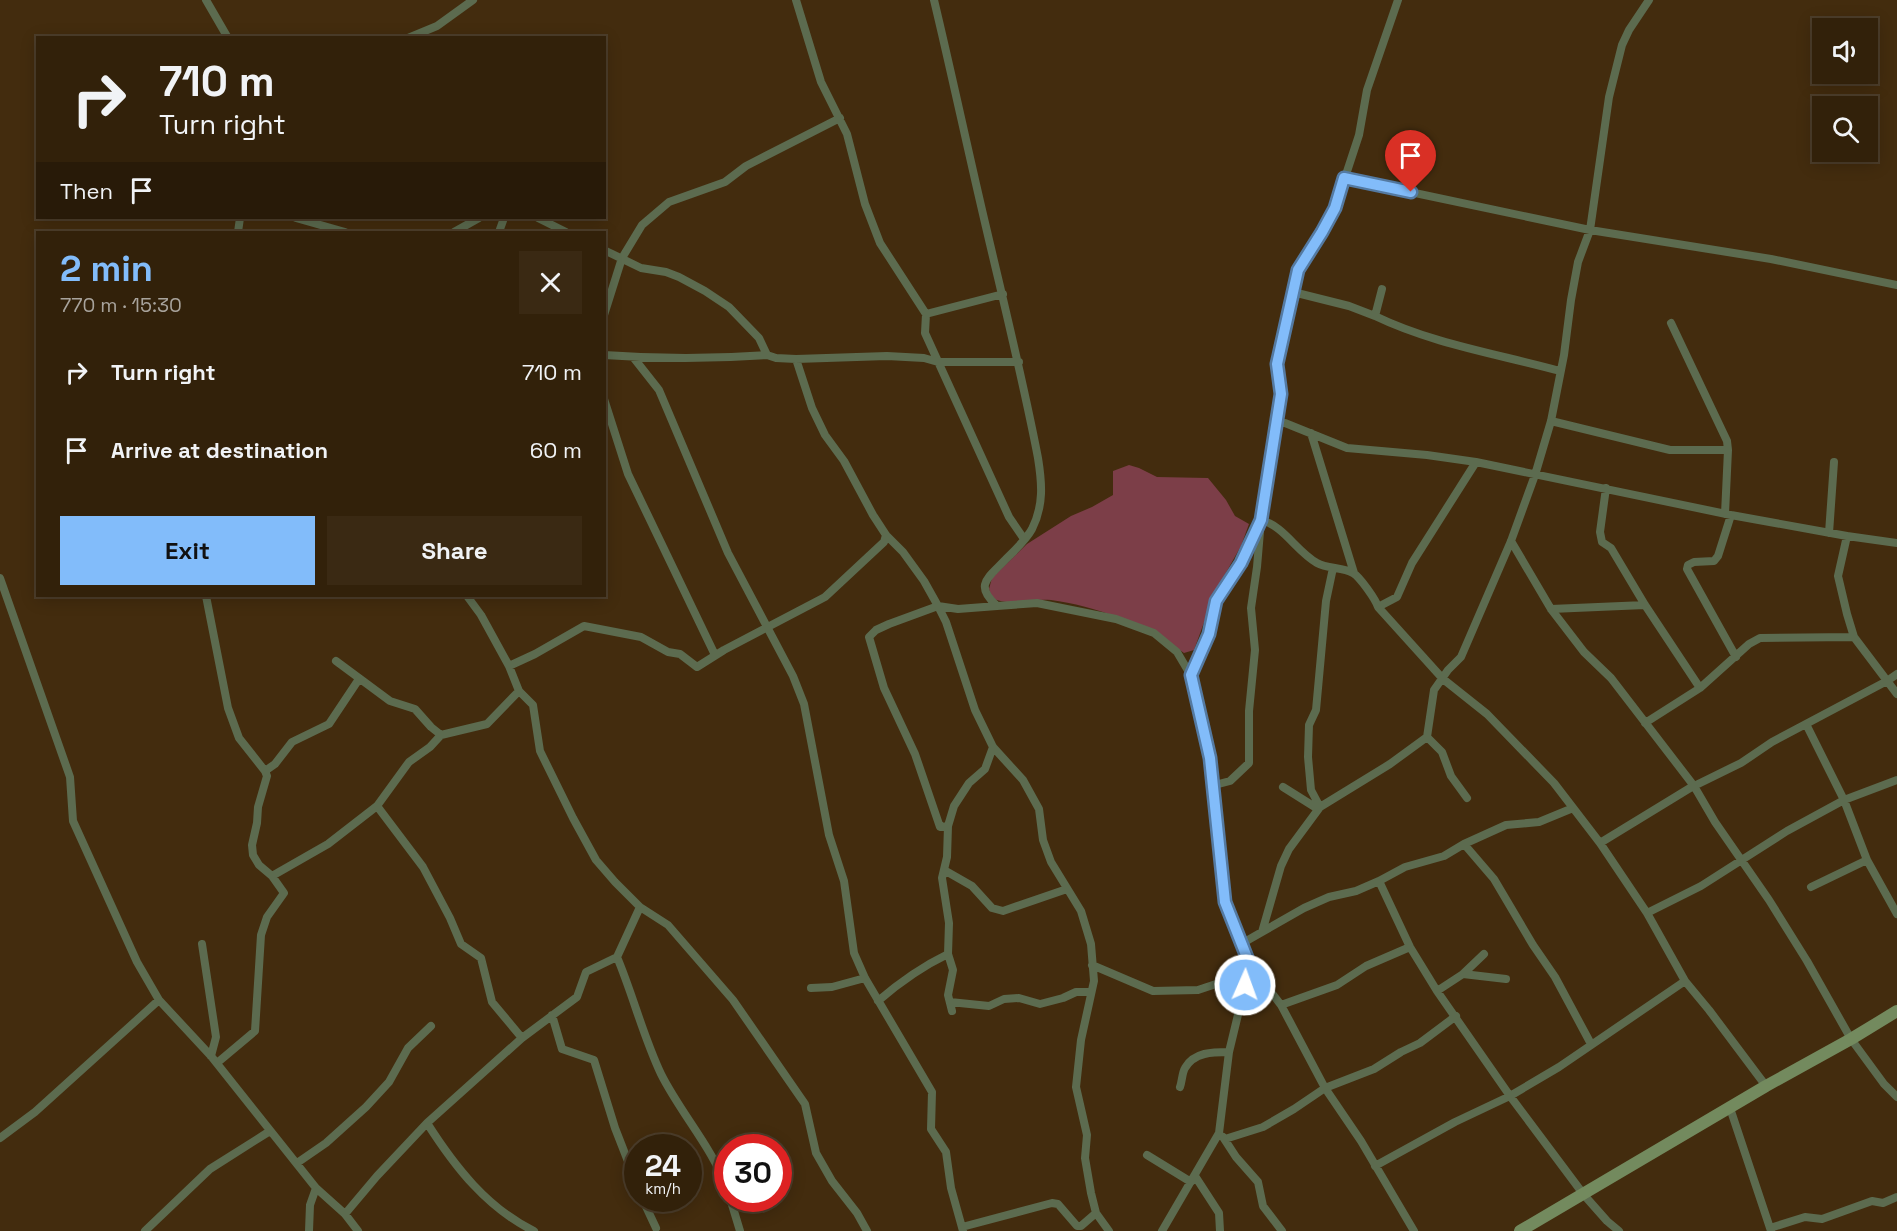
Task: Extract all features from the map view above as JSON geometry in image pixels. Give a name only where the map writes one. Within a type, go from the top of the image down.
[{"type":"street","points":[[206,0],[227,36]]},
{"type":"street","points":[[413,36],[437,26],[473,0]]},
{"type":"street","points":[[796,0],[821,82],[848,134],[865,204],[880,243],[926,314],[925,333],[1008,517],[1024,539]]},
{"type":"street","points":[[934,0],[1019,362],[1042,481],[1040,507],[1031,530],[1005,560],[988,575],[985,582],[985,591],[989,599],[998,606]]},
{"type":"street","points":[[1211,786],[1230,781],[1249,763],[1249,711],[1255,650],[1251,608],[1261,520],[1281,394],[1277,364],[1298,270],[1335,208],[1359,135],[1367,90],[1398,0]]},
{"type":"street","points":[[1262,932],[1281,866],[1289,849],[1319,808],[1390,764],[1427,737],[1434,690],[1448,670],[1461,657],[1510,541],[1535,475],[1551,420],[1564,355],[1578,262],[1590,230],[1609,97],[1622,45],[1649,0]]},
{"type":"street","points":[[606,309],[622,258],[642,225],[669,202],[725,182],[746,166],[840,118]]},
{"type":"street","points":[[1344,178],[1590,230],[1771,259],[1897,285]]},
{"type":"street","points":[[300,219],[342,231]]},
{"type":"street","points":[[456,231],[477,219]]},
{"type":"street","points":[[540,219],[564,231]]},
{"type":"street","points":[[606,251],[641,268],[666,272],[678,277],[729,307],[759,338],[767,355]]},
{"type":"street","points":[[1375,316],[1382,289]]},
{"type":"street","points":[[1293,292],[1349,306],[1420,334],[1474,350],[1560,371]]},
{"type":"street","points":[[926,314],[1003,294]]},
{"type":"street","points":[[1671,323],[1727,441],[1728,514],[1718,556],[1714,561],[1688,564],[1687,570],[1736,657]]},
{"type":"street","points":[[606,355],[722,358],[767,355],[796,359],[887,356],[924,358],[938,362],[1019,362]]},
{"type":"street","points":[[633,357],[659,390],[728,553],[793,676],[804,704],[829,835],[844,881],[854,953],[865,978],[932,1092],[931,1129],[946,1152],[951,1188],[962,1229],[1052,1203],[1058,1204],[1077,1226],[1081,1226],[1096,1213]]},
{"type":"street","points":[[796,359],[812,408],[825,435],[844,461],[886,535],[903,552],[924,581],[938,606],[946,622],[975,710],[993,747],[1023,780],[1039,809],[1043,840],[1051,862],[1081,911],[1091,944],[1094,981],[1081,1040],[1076,1087],[1088,1135],[1085,1158],[1096,1213],[1109,1231]]},
{"type":"street","points":[[606,405],[628,474],[715,655]]},
{"type":"street","points":[[1551,420],[1670,450],[1728,450]]},
{"type":"street","points":[[1277,423],[1285,423],[1347,448],[1476,462],[1728,514],[1897,543]]},
{"type":"street","points":[[1311,433],[1354,573],[1376,601],[1378,607],[1443,679],[1487,714],[1554,783],[1600,843],[1647,913],[1685,981],[1766,1086]]},
{"type":"street","points":[[1378,607],[1397,597],[1412,563],[1476,462]]},
{"type":"street","points":[[1829,533],[1834,462]]},
{"type":"street","points":[[1606,488],[1600,532],[1602,542],[1611,548],[1644,605],[1700,688]]},
{"type":"street","points":[[1261,520],[1270,522],[1319,565],[1354,573]]},
{"type":"street","points":[[1191,675],[1209,634],[1216,601],[1241,563],[1261,520]]},
{"type":"street","points":[[509,666],[584,626],[641,637],[668,652],[680,654],[697,667],[715,655],[825,597],[884,542],[886,535]]},
{"type":"street","points":[[1846,536],[1838,576],[1854,637],[1897,694]]},
{"type":"street","points":[[1510,541],[1551,609],[1584,652],[1611,678],[1694,786],[1715,822],[1807,961],[1851,1039],[1884,1084],[1897,1097]]},
{"type":"street","points":[[1319,808],[1311,790],[1308,757],[1309,725],[1316,710],[1326,601],[1333,568]]},
{"type":"street","points":[[0,578],[70,777],[73,821],[137,962],[159,1000],[214,1059],[316,1188],[345,1214],[358,1231]]},
{"type":"street","points":[[206,597],[228,708],[239,738],[267,776],[258,807],[252,845],[254,855],[259,865],[272,876],[284,893],[267,917],[261,935],[255,1031],[214,1059]]},
{"type":"street","points":[[468,597],[481,615],[509,666],[519,691],[533,705],[540,751],[596,860],[640,907],[668,925],[734,1000],[805,1104],[816,1153],[832,1181],[857,1213],[867,1231]]},
{"type":"street","points":[[948,826],[940,827],[915,754],[884,688],[869,637],[876,630],[938,606],[958,609],[1037,603],[1116,619],[1154,633],[1177,652],[1191,675],[1210,758],[1211,786],[1225,902],[1241,944],[1250,965],[1281,1005],[1325,1088],[1361,1141],[1414,1231]]},
{"type":"street","points":[[1551,609],[1644,605]]},
{"type":"street","points":[[1645,723],[1700,688],[1749,644],[1760,638],[1854,637]]},
{"type":"street","points":[[336,661],[390,701],[415,709],[441,735]]},
{"type":"street","points":[[1600,843],[1694,786],[1741,763],[1772,742],[1897,674]]},
{"type":"street","points":[[265,771],[275,764],[292,742],[329,724],[359,679]]},
{"type":"street","points":[[272,876],[328,844],[377,806],[409,762],[430,747],[441,735],[487,724],[519,691]]},
{"type":"street","points":[[1806,724],[1844,800],[1867,860],[1897,914]]},
{"type":"street","points":[[1427,737],[1442,752],[1451,776],[1467,798]]},
{"type":"street","points":[[952,1011],[948,995],[953,970],[948,954],[950,937],[942,878],[947,857],[948,826],[954,806],[969,783],[985,769],[993,747]]},
{"type":"street","points":[[1647,913],[1701,886],[1787,831],[1844,800],[1897,780]]},
{"type":"street","points":[[1283,787],[1319,808]]},
{"type":"street","points":[[377,806],[423,867],[450,918],[460,944],[482,958],[492,1002],[522,1038]]},
{"type":"street","points":[[1241,944],[1312,904],[1329,897],[1356,891],[1405,867],[1444,856],[1506,825],[1539,822],[1574,808]]},
{"type":"street","points":[[1464,844],[1494,879],[1555,977],[1591,1044]]},
{"type":"street","points":[[1811,887],[1867,860]]},
{"type":"street","points":[[944,870],[972,886],[992,908],[1003,911],[1067,889]]},
{"type":"street","points":[[1379,881],[1410,947],[1437,991],[1510,1096],[1584,1195],[1619,1231]]},
{"type":"street","points":[[345,1214],[426,1124],[522,1038],[578,997],[586,972],[617,957],[640,907]]},
{"type":"street","points":[[201,944],[216,1036],[214,1059]]},
{"type":"street","points":[[1281,1005],[1337,985],[1366,966],[1410,947]]},
{"type":"street","points":[[878,1001],[917,970],[948,954]]},
{"type":"street","points":[[1437,991],[1463,974],[1484,954]]},
{"type":"street","points":[[617,957],[629,985],[641,1027],[662,1075],[714,1162]]},
{"type":"street","points":[[1092,965],[1153,991],[1198,990],[1219,983],[1245,985]]},
{"type":"street","points":[[1162,1231],[1222,1136],[1229,1052],[1250,965]]},
{"type":"street","points":[[1463,974],[1506,980]]},
{"type":"street","points":[[811,988],[832,987],[865,978]]},
{"type":"street","points":[[1375,1166],[1455,1122],[1510,1096],[1558,1067],[1685,981]]},
{"type":"street","points":[[950,1002],[988,1006],[1004,999],[1020,998],[1040,1004],[1076,992],[1091,992]]},
{"type":"street","points":[[0,1138],[35,1112],[159,1000]]},
{"type":"street","points":[[1520,1231],[1897,1011]]},
{"type":"street","points":[[552,1015],[562,1049],[594,1060],[624,1151]]},
{"type":"street","points":[[1222,1136],[1263,1127],[1325,1088],[1374,1069],[1420,1043],[1456,1016]]},
{"type":"street","points":[[297,1163],[326,1143],[366,1107],[389,1082],[408,1048],[431,1026]]},
{"type":"street","points":[[1180,1087],[1185,1068],[1196,1057],[1207,1053],[1229,1052]]},
{"type":"street","points":[[1730,1108],[1771,1229],[1805,1217],[1822,1220],[1872,1202],[1883,1203],[1897,1197]]},
{"type":"street","points":[[426,1124],[469,1181],[490,1203],[534,1231]]},
{"type":"street","points":[[145,1231],[210,1169],[270,1131]]},
{"type":"street","points":[[1222,1136],[1236,1157],[1258,1182],[1263,1206],[1282,1231]]},
{"type":"street","points":[[1147,1155],[1193,1179],[1220,1213],[1220,1231]]},
{"type":"street","points":[[309,1231],[310,1205],[316,1188]]},
{"type":"street","points":[[649,1212],[656,1228]]},
{"type":"street","points":[[734,1212],[740,1231]]},
{"type":"shaded area","points":[[1129,465],[1157,477],[1208,478],[1226,500],[1235,516],[1249,524],[1241,546],[1215,592],[1194,650],[1184,653],[1171,643],[1138,626],[1085,607],[1051,600],[1006,602],[992,598],[989,589],[992,578],[1027,544],[1071,516],[1113,495],[1113,471]]},
{"type":"route","points":[[1245,985],[1250,965],[1225,902],[1211,786],[1210,758],[1191,675],[1209,634],[1216,601],[1241,563],[1261,520],[1281,394],[1277,364],[1298,270],[1335,208],[1344,178],[1411,192]]}]
